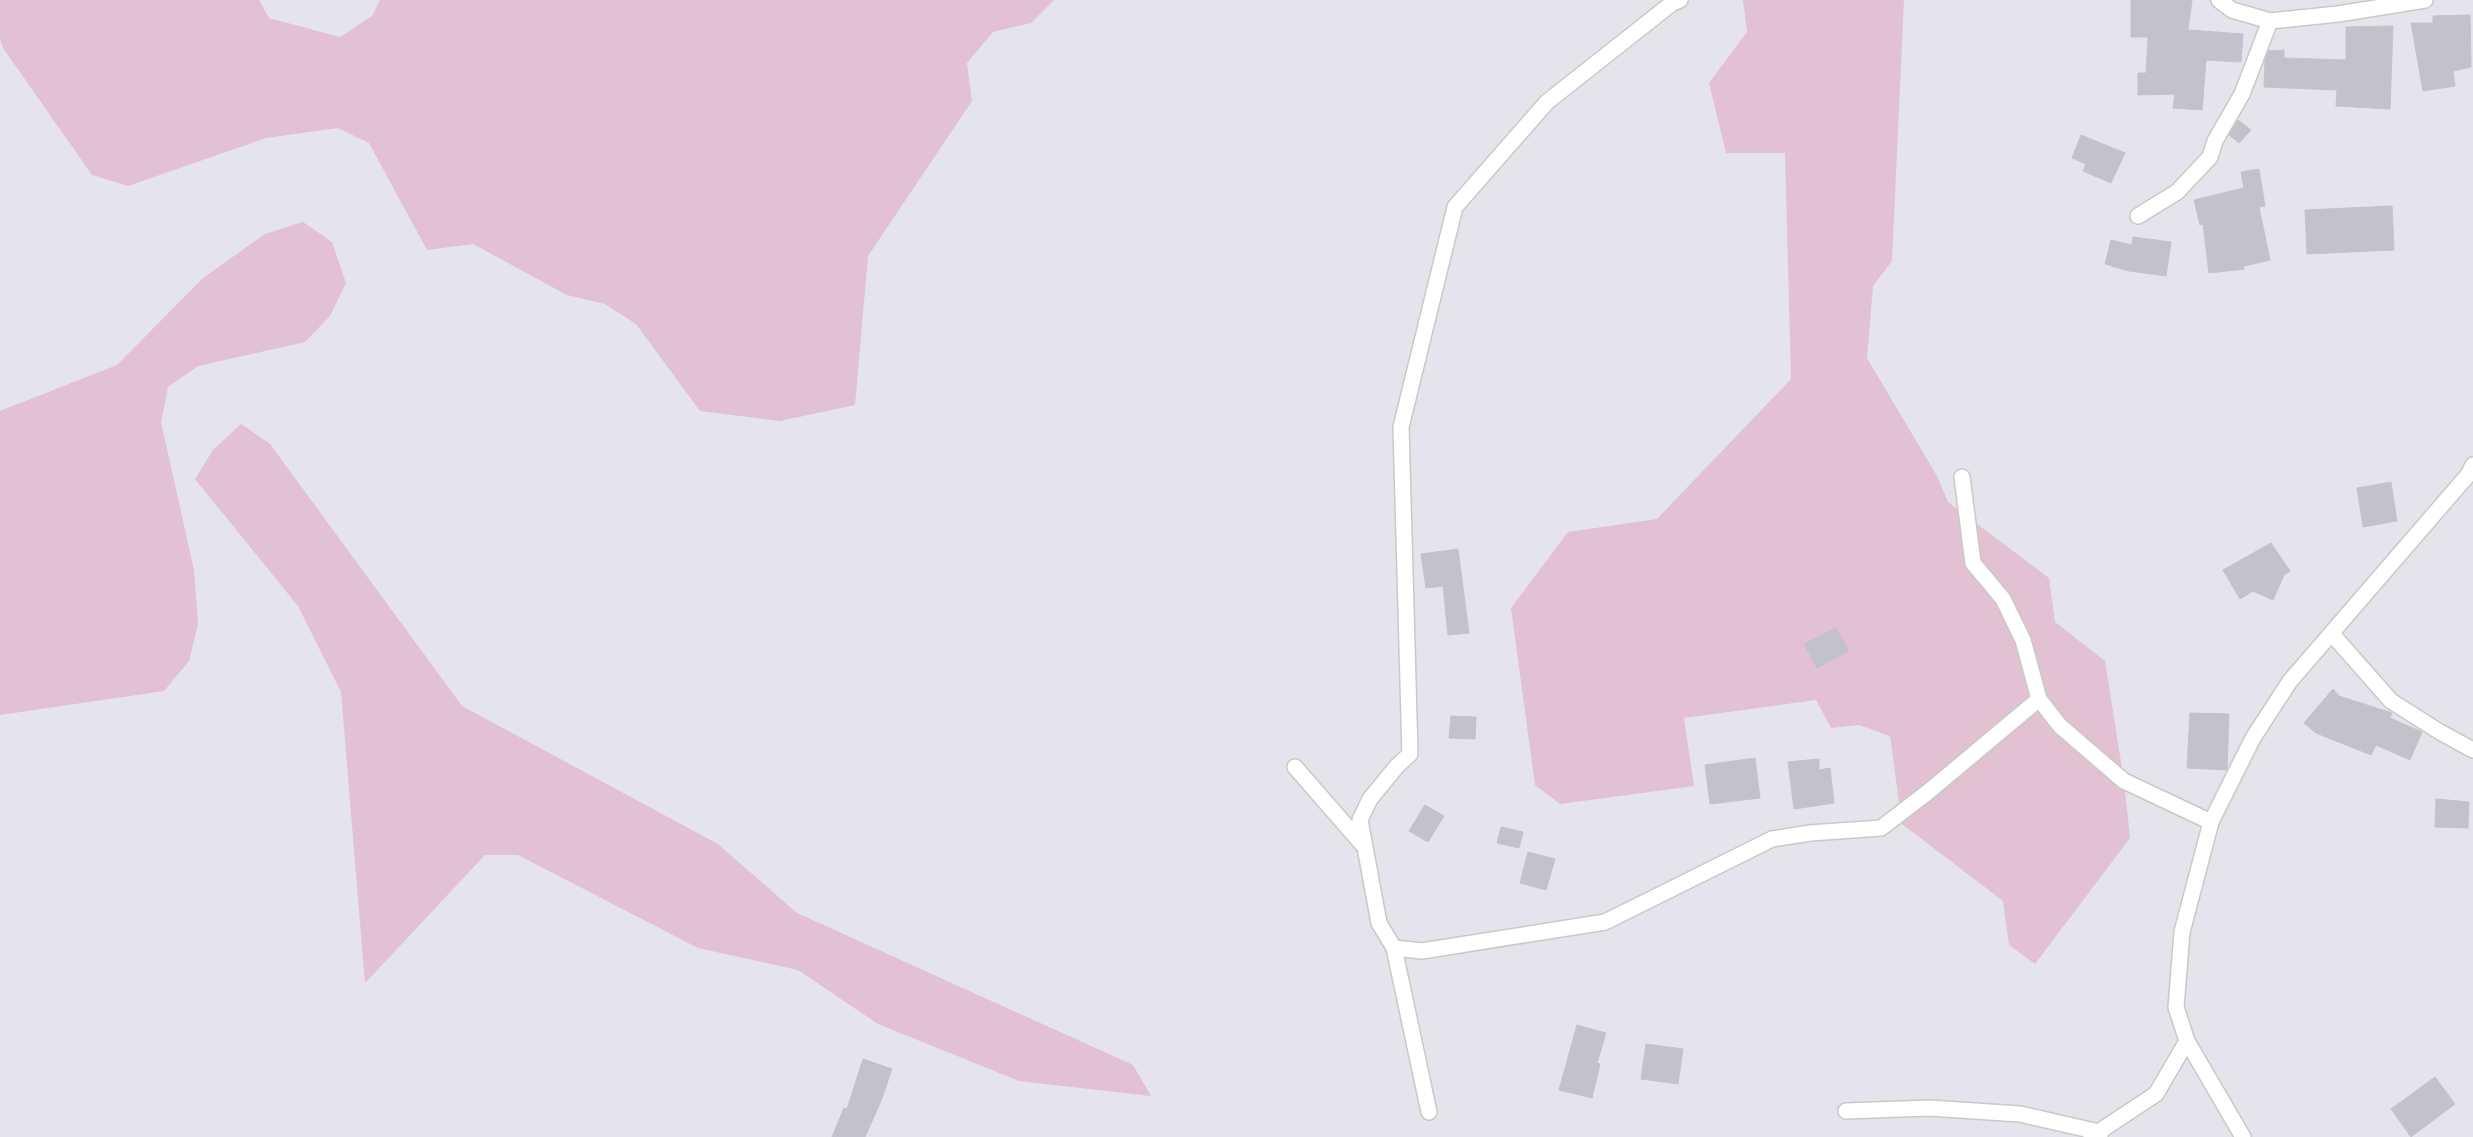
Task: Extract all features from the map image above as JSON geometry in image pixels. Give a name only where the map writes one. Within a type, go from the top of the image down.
[{"type":"street","points":[[1428,1112],[1394,948],[1378,923],[1360,820],[1370,799],[1410,754],[1401,427],[1455,207],[1547,102],[1671,4],[1680,0]]},
{"type":"street","points":[[2219,0],[2232,10],[2270,21],[2338,14],[2425,0]]},
{"type":"street","points":[[2138,216],[2177,192],[2210,156],[2215,141],[2242,94],[2270,21]]},
{"type":"street","points":[[2243,1137],[2187,1042],[2176,1007],[2182,932],[2211,822],[2252,738],[2290,681],[2468,475],[2473,465]]},
{"type":"street","points":[[1962,477],[1973,563],[2003,600],[2023,640],[2039,699],[2060,726],[2124,781],[2211,822]]},
{"type":"street","points":[[2332,634],[2391,701],[2473,750]]},
{"type":"street","points":[[1394,948],[1422,951],[1605,922],[1772,839],[1810,833],[1881,828],[1928,792],[2039,699]]},
{"type":"street","points":[[1295,767],[1364,846]]},
{"type":"street","points":[[1846,1111],[1928,1108],[2020,1114],[2096,1135],[2156,1094],[2187,1042]]},
{"type":"shaded area","points":[[0,0],[259,0],[269,18],[340,37],[372,16],[380,0],[1054,0],[1031,23],[993,32],[967,63],[972,101],[868,256],[855,405],[780,421],[700,411],[636,324],[605,304],[567,295],[473,244],[427,250],[369,143],[338,128],[266,138],[128,186],[92,175],[3,48],[0,39]]},
{"type":"shaded area","points":[[1743,0],[1904,0],[1892,261],[1873,286],[1867,358],[1937,476],[1948,502],[2049,578],[2055,622],[2105,661],[2124,781],[2130,838],[2035,964],[2009,945],[2003,901],[1902,824],[1890,736],[1859,725],[1831,728],[1816,700],[1684,718],[1694,786],[1560,804],[1535,785],[1511,608],[1568,532],[1657,519],[1791,379],[1785,153],[1726,153],[1709,83],[1747,32]]},
{"type":"shaded area","points":[[303,222],[332,242],[346,283],[330,316],[305,342],[198,366],[168,387],[161,422],[194,570],[198,624],[189,661],[164,691],[0,715],[0,411],[117,365],[203,278],[265,234]]},
{"type":"shaded area","points":[[241,424],[270,444],[462,706],[718,844],[797,913],[1133,1065],[1151,1096],[1019,1081],[878,1024],[798,970],[698,948],[518,855],[485,855],[365,983],[341,692],[298,606],[195,479],[213,450]]},
{"type":"building","points":[[2131,0],[2192,0],[2188,30],[2243,34],[2241,62],[2206,60],[2202,110],[2173,108],[2175,94],[2138,95],[2138,73],[2146,73],[2148,37],[2131,37]]},
{"type":"building","points":[[2470,15],[2471,67],[2453,71],[2455,86],[2423,91],[2411,23],[2433,23],[2433,16]]},
{"type":"building","points":[[2393,26],[2390,109],[2336,106],[2337,90],[2264,87],[2265,59],[2268,51],[2284,50],[2284,58],[2346,60],[2346,27]]},
{"type":"building","points":[[2238,120],[2251,130],[2239,143],[2229,135]]},
{"type":"building","points":[[2081,135],[2125,153],[2111,183],[2083,171],[2086,164],[2072,158]]},
{"type":"building","points":[[2259,169],[2265,206],[2259,207],[2270,260],[2244,266],[2244,269],[2209,273],[2203,224],[2200,225],[2194,200],[2244,188],[2241,172]]},
{"type":"building","points":[[2392,206],[2394,250],[2307,254],[2305,210]]},
{"type":"building","points":[[2133,237],[2171,242],[2166,276],[2129,271],[2105,264],[2111,240],[2132,245]]},
{"type":"building","points":[[2391,482],[2397,521],[2363,527],[2357,488]]},
{"type":"building","points":[[2271,543],[2290,571],[2284,575],[2273,600],[2253,591],[2240,599],[2223,570]]},
{"type":"building","points":[[1458,549],[1469,633],[1448,635],[1443,586],[1426,588],[1421,554]]},
{"type":"building","points":[[1836,628],[1849,651],[1817,668],[1804,644]]},
{"type":"building","points":[[2333,689],[2339,696],[2392,713],[2390,718],[2422,732],[2410,760],[2376,745],[2371,755],[2316,733],[2304,723]]},
{"type":"building","points":[[2190,713],[2229,714],[2227,770],[2187,768]]},
{"type":"building","points":[[1451,716],[1476,717],[1475,739],[1449,738]]},
{"type":"building","points":[[1755,758],[1760,798],[1710,804],[1705,765]]},
{"type":"building","points":[[1819,759],[1819,770],[1830,768],[1834,803],[1794,809],[1788,762]]},
{"type":"building","points":[[2436,799],[2469,802],[2468,828],[2435,827]]},
{"type":"building","points":[[1425,805],[1444,816],[1428,842],[1409,831]]},
{"type":"building","points":[[1501,827],[1523,832],[1519,848],[1497,843]]},
{"type":"building","points":[[1528,852],[1555,859],[1546,890],[1520,883]]},
{"type":"building","points":[[1577,1025],[1606,1033],[1597,1063],[1600,1064],[1592,1098],[1559,1090]]},
{"type":"building","points":[[1646,1044],[1683,1049],[1678,1084],[1641,1079]]},
{"type":"building","points":[[863,1059],[892,1069],[881,1101],[865,1137],[832,1137],[844,1108],[847,1109]]},
{"type":"building","points":[[2435,1077],[2455,1104],[2411,1137],[2391,1109]]}]
